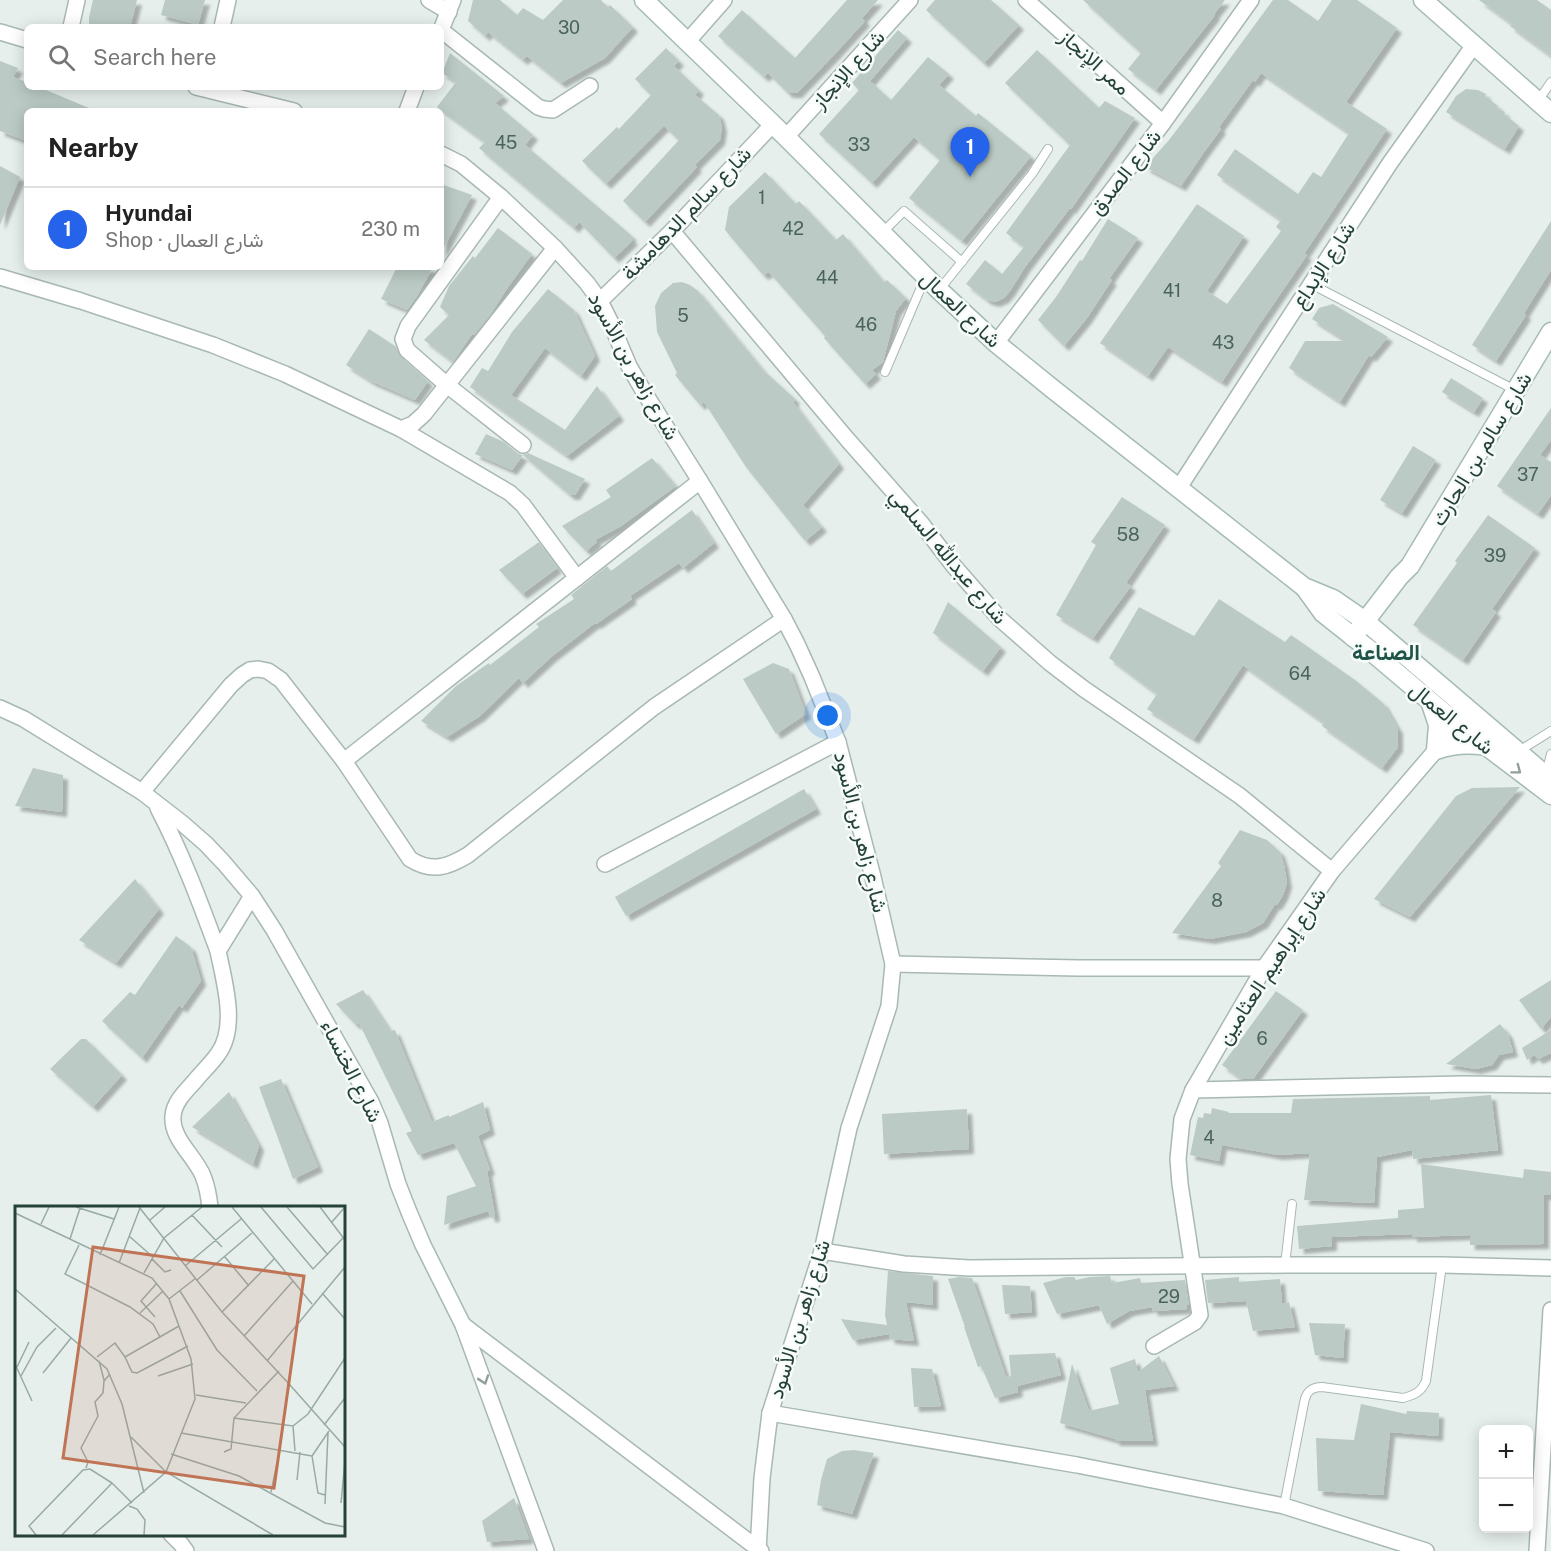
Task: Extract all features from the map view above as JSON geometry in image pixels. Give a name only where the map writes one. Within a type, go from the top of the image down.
[{"type":"street","points":[[72,24],[77,0]]},
{"type":"street","points":[[223,24],[228,0]]},
{"type":"street","points":[[429,0],[451,6],[444,24]]},
{"type":"street","name":"شارع العمال","points":[[644,0],[773,124],[939,290],[996,343],[1304,587],[1333,599],[1371,626],[1462,716],[1486,746],[1551,795]]},
{"type":"street","points":[[687,42],[724,0]]},
{"type":"street","name":"شارع الإنجاز","points":[[786,137],[910,0]]},
{"type":"street","name":"ممر الإنجاز","points":[[1026,0],[1163,123]]},
{"type":"street","name":"شارع الصدق","points":[[996,343],[1163,123],[1251,0]]},
{"type":"street","points":[[1423,0],[1544,107]]},
{"type":"street","points":[[0,32],[24,39]]},
{"type":"street","points":[[444,32],[538,107],[553,110],[558,108],[590,86]]},
{"type":"street","name":"شارع الإبداع","points":[[1178,489],[1390,163],[1474,45]]},
{"type":"street","points":[[212,90],[282,108]]},
{"type":"street","points":[[408,108],[415,90]]},
{"type":"street","name":"شارع سالم الدهامشة","points":[[600,301],[672,231],[773,124]]},
{"type":"street","name":"شارع زاهر بن الأسود","points":[[444,155],[460,164],[501,197],[555,248],[587,283],[600,301],[629,366],[784,619],[808,669],[838,742],[893,964],[889,1006],[849,1128],[822,1251],[770,1413],[762,1478],[759,1551]]},
{"type":"street","points":[[501,197],[408,326],[403,339],[407,350],[523,445]]},
{"type":"street","name":"شارع عبدالله السلمي","points":[[672,231],[846,439],[901,499],[953,565],[1000,619],[1084,689],[1240,796],[1332,871]]},
{"type":"street","points":[[401,429],[413,424],[424,414],[555,248]]},
{"type":"street","points":[[0,277],[213,345],[333,396],[401,429],[510,493],[523,505],[577,578]]},
{"type":"street","name":"شارع سالم بن الحارث","points":[[1360,642],[1406,581],[1410,566],[1515,390],[1549,339]]},
{"type":"street","points":[[344,761],[700,481]]},
{"type":"street","name":"شارع العمال","points":[[1304,587],[1323,613],[1430,701],[1462,716],[1518,752],[1549,778]]},
{"type":"street","points":[[142,792],[231,686],[250,670],[268,671],[281,680],[344,761],[411,859],[431,868],[442,867],[468,855],[654,707],[784,619]]},
{"type":"street","points":[[1430,701],[1438,725],[1436,750],[1471,743],[1486,746]]},
{"type":"street","name":"شارع الخنساء","points":[[0,708],[24,719],[142,792],[206,844],[252,896],[274,930],[371,1102],[409,1212],[463,1325],[546,1551]]},
{"type":"street","name":"شارع إبراهيم العثامين","points":[[1154,1346],[1199,1318],[1200,1310],[1178,1158],[1182,1119],[1193,1090],[1264,968],[1332,871],[1436,750],[1462,716]]},
{"type":"street","points":[[605,864],[838,742]]},
{"type":"street","points":[[154,802],[186,866],[218,951],[226,991],[228,1010],[226,1038],[220,1053],[179,1100],[173,1113],[172,1126],[202,1176],[210,1206]]},
{"type":"street","points":[[218,951],[252,896]]},
{"type":"street","points":[[893,964],[1079,968],[1264,968]]},
{"type":"street","points":[[1193,1090],[1462,1084],[1551,1085]]},
{"type":"street","points":[[822,1251],[904,1264],[969,1268],[1192,1265],[1442,1265],[1551,1268]]},
{"type":"street","points":[[1537,1551],[1551,1310]]},
{"type":"street","points":[[463,1325],[759,1551]]},
{"type":"street","points":[[770,1413],[1077,1465],[1284,1506],[1426,1551]]},
{"type":"street","points":[[173,1536],[186,1551]]},
{"type":"lane","points":[[1544,107],[1551,82]]},
{"type":"lane","points":[[939,290],[1032,174],[1048,149]]},
{"type":"lane","points":[[882,233],[904,211],[962,262]]},
{"type":"lane","points":[[885,372],[925,276]]},
{"type":"lane","points":[[1311,284],[1515,390]]},
{"type":"lane","points":[[1518,752],[1551,731]]},
{"type":"lane","points":[[1549,778],[1551,754]]},
{"type":"lane","points":[[1285,1265],[1292,1204]]},
{"type":"lane","points":[[1284,1506],[1305,1395],[1308,1392],[1316,1387],[1322,1387],[1403,1398],[1421,1391],[1426,1381],[1442,1265]]},
{"type":"building","points":[[93,0],[137,0],[131,24],[89,24]]},
{"type":"building","points":[[165,0],[205,0],[198,24],[161,15]]},
{"type":"building","points":[[473,0],[500,0],[517,15],[523,8],[543,20],[563,0],[601,0],[608,7],[610,5],[633,27],[605,58],[561,83],[527,56],[523,60],[488,32],[485,36],[468,21]]},
{"type":"building","points":[[847,0],[878,0],[862,18],[865,21],[797,93],[788,93],[768,73],[764,77],[718,36],[742,10],[795,58]]},
{"type":"building","points":[[935,0],[991,0],[1019,25],[984,63],[926,10]]},
{"type":"building","points":[[1083,0],[1225,0],[1156,90],[1128,69],[1141,53]]},
{"type":"building","points":[[1273,0],[1288,0],[1318,21],[1332,0],[1357,0],[1397,28],[1346,102],[1387,129],[1304,254],[1307,255],[1222,382],[1168,347],[1148,376],[1100,343],[1197,204],[1244,236],[1207,291],[1227,304],[1281,231],[1276,227],[1281,220],[1217,175],[1235,149],[1298,194],[1313,172],[1321,177],[1349,133],[1261,73],[1255,82],[1253,80],[1219,127],[1221,129],[1181,186],[1145,167],[1169,140]]},
{"type":"building","points":[[1479,0],[1537,0],[1551,10],[1551,56],[1510,26],[1512,24]]},
{"type":"building","points":[[898,30],[907,38],[870,81],[891,100],[928,57],[949,74],[939,85],[976,116],[978,113],[1031,156],[962,241],[909,198],[940,160],[914,137],[872,183],[819,134],[859,90],[852,83]]},
{"type":"building","points":[[666,48],[679,61],[674,66],[699,90],[695,95],[719,115],[722,127],[720,140],[645,222],[623,201],[679,140],[664,126],[606,184],[582,161],[617,127],[619,129],[651,95],[635,79]]},
{"type":"building","points":[[1037,50],[1099,108],[1105,101],[1135,118],[1071,209],[1025,267],[1010,291],[1004,298],[995,302],[987,300],[966,284],[985,260],[1002,274],[1024,247],[1006,233],[1070,145],[1005,83]]},
{"type":"building","points":[[450,53],[504,96],[495,103],[533,135],[525,145],[632,236],[630,237],[633,240],[614,258],[579,222],[574,228],[479,148],[485,142],[444,112],[444,108],[437,107],[456,82],[444,74]]},
{"type":"building","points":[[0,61],[18,68],[13,77],[24,81],[24,90],[46,90],[89,108],[24,108],[24,140],[0,131]]},
{"type":"building","points":[[1466,89],[1478,90],[1486,94],[1485,96],[1498,106],[1497,108],[1505,112],[1504,114],[1519,126],[1505,149],[1446,112],[1456,96]]},
{"type":"building","points":[[0,166],[20,177],[0,225]]},
{"type":"building","points":[[765,172],[796,204],[799,201],[836,240],[843,234],[884,282],[887,280],[906,298],[896,311],[883,362],[872,370],[876,374],[865,384],[769,272],[763,275],[725,230],[729,207]]},
{"type":"building","points":[[444,185],[472,195],[444,247]]},
{"type":"building","points":[[1108,219],[1138,238],[1109,279],[1112,280],[1087,318],[1064,346],[1038,320],[1080,260],[1082,261]]},
{"type":"building","points":[[1551,221],[1551,270],[1524,313],[1526,315],[1496,361],[1472,345]]},
{"type":"building","points":[[498,228],[532,254],[490,315],[474,335],[472,334],[453,362],[424,340],[449,315],[440,307],[449,286]]},
{"type":"building","points":[[396,270],[431,270],[407,310],[381,299]]},
{"type":"building","points":[[682,282],[698,291],[763,370],[795,399],[793,402],[839,464],[803,505],[822,527],[805,541],[746,467],[704,402],[700,405],[675,375],[677,373],[657,332],[655,306],[661,293],[673,283]]},
{"type":"building","points":[[548,289],[574,310],[595,356],[581,376],[545,348],[511,395],[565,430],[597,386],[619,416],[567,456],[470,387],[482,368],[488,371],[512,332]]},
{"type":"building","points":[[1333,304],[1388,337],[1371,357],[1369,355],[1340,402],[1289,368],[1305,341],[1346,341],[1312,319],[1319,308]]},
{"type":"building","points":[[369,329],[395,346],[401,357],[428,381],[415,400],[371,381],[346,365]]},
{"type":"building","points":[[1451,378],[1483,398],[1474,412],[1442,392]]},
{"type":"building","points":[[1551,408],[1551,440],[1540,455],[1551,462],[1551,495],[1538,514],[1497,486]]},
{"type":"building","points":[[486,434],[504,442],[517,453],[522,455],[528,453],[585,479],[575,495],[570,495],[523,455],[512,470],[475,454]]},
{"type":"building","points":[[1413,446],[1436,460],[1402,513],[1380,500]]},
{"type":"building","points":[[652,458],[676,486],[621,526],[595,540],[597,542],[586,551],[562,526],[611,497],[606,490]]},
{"type":"building","points":[[1122,497],[1165,525],[1126,583],[1131,586],[1093,638],[1056,615],[1096,545],[1091,542]]},
{"type":"building","points":[[692,510],[714,543],[683,568],[679,563],[630,596],[632,599],[595,623],[551,657],[523,683],[519,678],[480,716],[447,737],[421,721],[456,686],[489,663],[490,665],[539,627],[536,624],[574,599],[571,595],[607,566],[611,571]]},
{"type":"building","points":[[1488,515],[1535,548],[1492,609],[1496,612],[1463,660],[1413,625]]},
{"type":"building","points":[[539,542],[557,568],[522,594],[499,570]]},
{"type":"building","points":[[1219,599],[1285,642],[1291,635],[1355,680],[1383,703],[1398,729],[1398,747],[1382,768],[1322,726],[1324,723],[1243,665],[1194,739],[1147,709],[1157,694],[1109,658],[1139,607],[1194,636]]},
{"type":"building","points":[[948,602],[1001,647],[983,671],[933,633]]},
{"type":"building","points":[[773,663],[789,669],[806,714],[776,734],[743,679]]},
{"type":"building","points":[[33,768],[63,775],[62,812],[15,806]]},
{"type":"building","points":[[1520,787],[1410,917],[1374,899],[1456,796],[1472,788]]},
{"type":"building","points":[[804,789],[816,809],[626,916],[615,897]]},
{"type":"building","points":[[1240,830],[1267,840],[1280,852],[1287,883],[1277,905],[1275,904],[1263,923],[1246,932],[1210,939],[1172,933],[1221,866],[1218,863]]},
{"type":"building","points":[[135,879],[159,909],[116,963],[79,940]]},
{"type":"building","points":[[176,936],[191,947],[201,981],[182,1008],[179,1005],[142,1058],[102,1021],[130,992],[135,995]]},
{"type":"building","points":[[1551,980],[1551,1017],[1541,1029],[1519,1000]]},
{"type":"building","points":[[363,990],[390,1031],[395,1030],[432,1122],[483,1102],[490,1130],[478,1136],[490,1170],[487,1171],[495,1216],[491,1218],[488,1211],[444,1225],[447,1196],[476,1186],[454,1143],[418,1155],[406,1133],[412,1131],[359,1023],[355,1024],[336,1004]]},
{"type":"building","points":[[1276,991],[1303,1010],[1253,1079],[1241,1079],[1222,1065]]},
{"type":"building","points":[[1500,1024],[1508,1034],[1513,1052],[1499,1055],[1492,1065],[1476,1069],[1446,1064]]},
{"type":"building","points":[[1551,1030],[1551,1053],[1538,1059],[1534,1055],[1527,1060],[1522,1048]]},
{"type":"building","points":[[81,1039],[86,1039],[122,1075],[93,1107],[50,1069]]},
{"type":"building","points":[[281,1079],[318,1167],[293,1179],[259,1087]]},
{"type":"building","points":[[229,1092],[259,1146],[253,1164],[192,1127]]},
{"type":"building","points":[[1491,1095],[1498,1150],[1413,1159],[1412,1150],[1377,1157],[1374,1203],[1304,1200],[1310,1153],[1278,1155],[1222,1145],[1219,1161],[1190,1155],[1198,1117],[1203,1118],[1204,1113],[1211,1114],[1212,1108],[1228,1113],[1291,1113],[1293,1099],[1430,1096],[1430,1100]]},
{"type":"building","points":[[967,1109],[969,1149],[884,1154],[882,1114]]},
{"type":"building","points":[[1421,1164],[1523,1178],[1524,1169],[1551,1172],[1551,1195],[1544,1195],[1544,1244],[1470,1245],[1470,1235],[1412,1237],[1412,1234],[1332,1237],[1332,1246],[1299,1249],[1297,1226],[1398,1218],[1398,1210],[1424,1208]]},
{"type":"building","points":[[888,1271],[933,1276],[933,1305],[906,1302],[914,1341],[890,1339],[889,1334],[853,1340],[841,1319],[887,1325],[885,1315]]},
{"type":"building","points":[[1110,1276],[1112,1283],[1140,1278],[1141,1283],[1185,1280],[1189,1305],[1186,1305],[1187,1309],[1153,1311],[1152,1307],[1129,1311],[1107,1324],[1099,1305],[1057,1314],[1043,1283],[1066,1277],[1074,1277],[1076,1280]]},
{"type":"building","points":[[1239,1277],[1239,1282],[1280,1279],[1282,1304],[1289,1302],[1295,1327],[1253,1331],[1246,1301],[1208,1303],[1205,1280]]},
{"type":"building","points":[[972,1278],[1006,1377],[1011,1376],[1009,1355],[1055,1353],[1061,1375],[1017,1386],[1018,1392],[995,1398],[981,1366],[978,1367],[948,1279]]},
{"type":"building","points":[[1002,1285],[1030,1286],[1032,1312],[1005,1314]]},
{"type":"building","points":[[1309,1323],[1345,1324],[1343,1358],[1315,1355]]},
{"type":"building","points":[[1159,1356],[1174,1386],[1145,1390],[1153,1441],[1115,1441],[1115,1439],[1060,1423],[1072,1364],[1089,1411],[1119,1404],[1110,1368],[1135,1359],[1138,1372]]},
{"type":"building","points":[[911,1368],[932,1369],[941,1406],[914,1407]]},
{"type":"building","points":[[1361,1404],[1406,1414],[1407,1411],[1439,1413],[1438,1436],[1390,1432],[1383,1495],[1318,1491],[1316,1438],[1354,1440]]},
{"type":"building","points":[[842,1451],[874,1453],[852,1514],[817,1505],[827,1459]]},
{"type":"building","points":[[514,1498],[529,1539],[487,1542],[482,1521]]},
{"type":"place","name":"Hyundai","points":[[970,177]]},
{"type":"district","name":"الصناعة","points":[[1386,652]]}]
